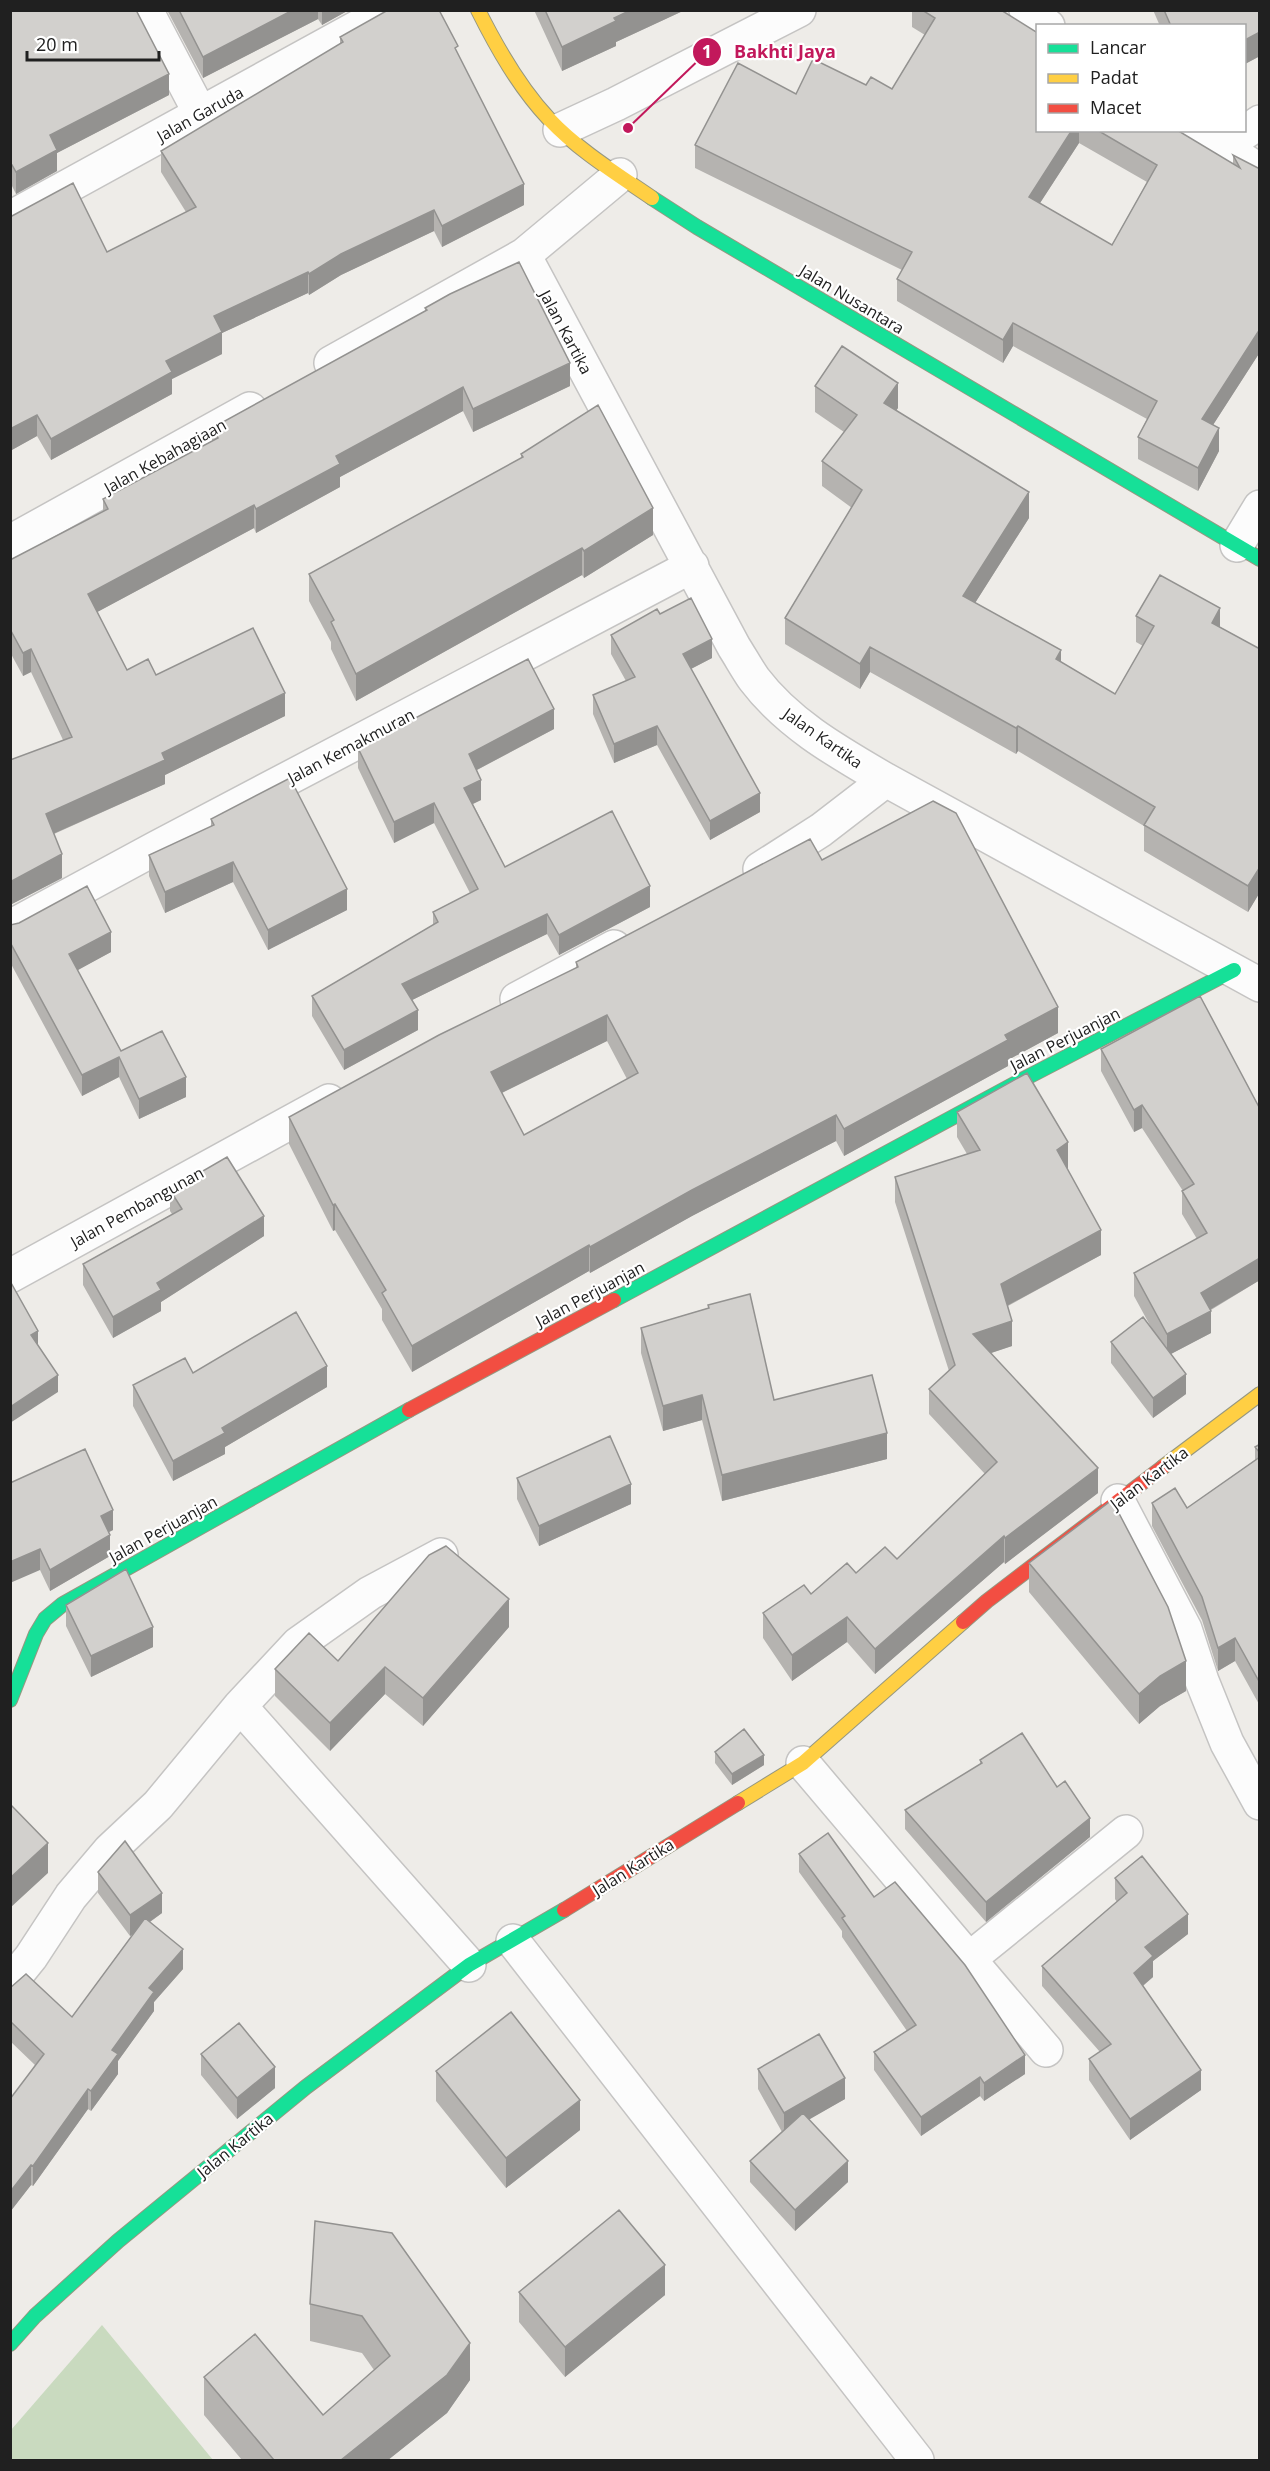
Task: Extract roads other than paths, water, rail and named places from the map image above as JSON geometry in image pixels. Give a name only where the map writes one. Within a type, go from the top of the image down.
[{"type":"street","points":[[146,10],[200,113]]},
{"type":"street","name":"Jalan Garuda","points":[[10,218],[389,10]]},
{"type":"street","name":"Jalan Nusantara","points":[[478,10],[524,87],[560,130],[620,175],[697,227],[1248,552]]},
{"type":"street","points":[[560,130],[616,104],[799,10]]},
{"type":"street","points":[[1026,10],[1045,24]]},
{"type":"street","points":[[1210,139],[1231,132]]},
{"type":"street","points":[[1210,139],[1260,171]]},
{"type":"street","points":[[303,379],[524,255],[620,175]]},
{"type":"street","name":"Jalan Kartika","points":[[524,255],[734,647],[754,679],[779,707],[837,751],[886,780],[1247,977]]},
{"type":"street","name":"Jalan Kebahagiaan","points":[[10,542],[272,396]]},
{"type":"street","points":[[1248,552],[1260,507]]},
{"type":"street","name":"Jalan Kemakmuran","points":[[10,927],[692,566]]},
{"type":"street","points":[[738,882],[821,830],[886,780]]},
{"type":"street","points":[[493,1012],[637,935]]},
{"type":"street","name":"Jalan Perjuanjan","points":[[10,1700],[36,1634],[45,1619],[63,1604],[484,1368],[712,1249],[1020,1081],[1247,977]]},
{"type":"street","name":"Jalan Pembangunan","points":[[10,1276],[357,1085]]},
{"type":"street","name":"Jalan Kartika","points":[[10,2344],[35,2316],[118,2241],[306,2087],[469,1965],[513,1941],[803,1763],[987,1601],[1260,1394]]},
{"type":"street","points":[[1118,1501],[1185,1629],[1202,1681],[1227,1743],[1260,1803]]},
{"type":"street","points":[[10,1983],[31,1957],[71,1896],[110,1850],[158,1805],[240,1706],[298,1644],[370,1593],[441,1555]]},
{"type":"street","points":[[240,1706],[469,1965]]},
{"type":"street","points":[[803,1763],[1046,2050]]},
{"type":"street","points":[[968,1960],[1126,1832]]},
{"type":"street","points":[[513,1941],[917,2460]]},
{"type":"place","name":"Bakhti Jaya","points":[[628,128]]}]
